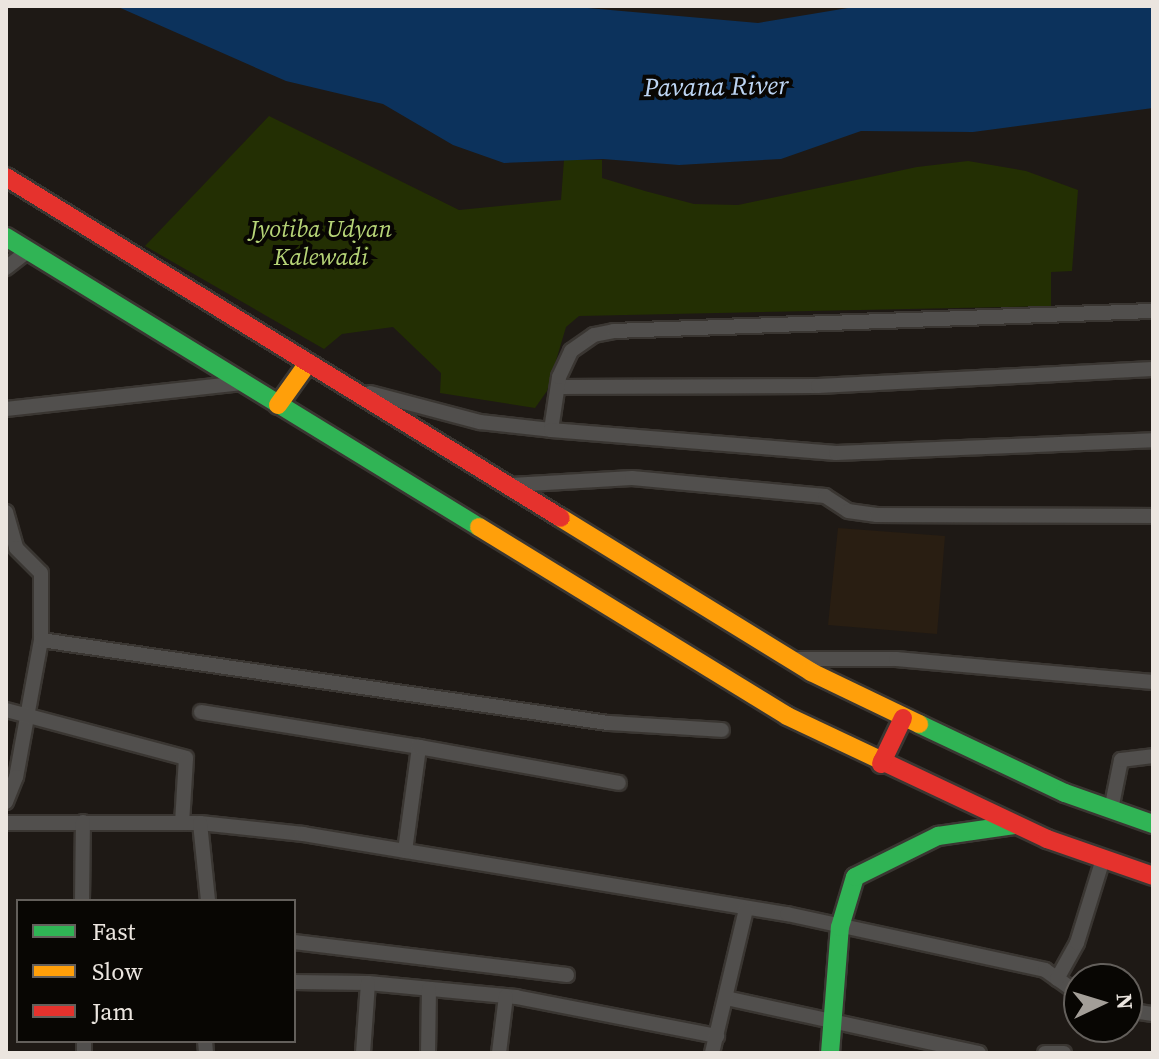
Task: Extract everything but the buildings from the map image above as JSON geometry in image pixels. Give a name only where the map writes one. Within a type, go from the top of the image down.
[{"type":"main road","points":[[6,177],[789,659],[903,718],[1111,810],[1153,824]]},
{"type":"main road","points":[[6,237],[787,716],[881,764],[1014,825],[1153,876]]},
{"type":"main road","points":[[278,405],[308,363]]},
{"type":"main road","points":[[881,764],[903,718]]},
{"type":"main road","points":[[830,1053],[829,1019],[840,927],[855,877],[890,856],[938,836],[1014,825]]},
{"type":"street","points":[[6,268],[28,251]]},
{"type":"street","points":[[551,430],[558,387],[571,351],[594,335],[614,331],[1153,311]]},
{"type":"street","points":[[558,387],[818,386],[1153,369]]},
{"type":"street","points":[[6,411],[243,383]]},
{"type":"street","points":[[350,389],[480,422],[836,453],[1153,440]]},
{"type":"street","points":[[507,485],[632,478],[825,496],[848,511],[877,515],[1153,516]]},
{"type":"street","points":[[6,512],[16,548],[41,573],[41,640],[6,802]]},
{"type":"street","points":[[41,640],[608,723],[722,730]]},
{"type":"street","points":[[789,659],[896,659],[1153,682]]},
{"type":"street","points":[[6,710],[186,758],[182,823]]},
{"type":"street","points":[[201,712],[619,783]]},
{"type":"street","points":[[405,851],[419,747]]},
{"type":"street","points":[[1111,810],[1121,760],[1136,754],[1153,756]]},
{"type":"street","points":[[82,899],[83,822]]},
{"type":"street","points":[[6,823],[200,823],[405,851],[840,927],[1045,970],[1063,983]]},
{"type":"street","points":[[200,823],[208,899]]},
{"type":"street","points":[[1057,979],[1077,943],[1103,859]]},
{"type":"street","points":[[714,1053],[746,909]]},
{"type":"street","points":[[296,942],[567,975]]},
{"type":"street","points":[[296,982],[368,983],[506,996],[717,1036]]},
{"type":"street","points":[[363,1053],[368,983]]},
{"type":"street","points":[[428,1053],[429,989]]},
{"type":"street","points":[[499,1053],[506,996]]},
{"type":"street","points":[[726,998],[979,1053]]},
{"type":"street","points":[[1045,1053],[1064,1053]]},
{"type":"shaded area","points":[[838,528],[945,536],[937,634],[828,625]]},
{"type":"green space","name":"Jyotiba Udyan Kalewadi","points":[[269,116],[459,210],[561,200],[564,160],[602,160],[602,178],[694,204],[738,205],[917,167],[968,161],[1026,171],[1078,190],[1072,271],[1051,272],[1051,306],[579,316],[566,327],[547,391],[535,408],[440,393],[441,373],[393,327],[342,334],[324,349],[145,246]]},
{"type":"water","name":"Pavana River","points":[[116,6],[565,6],[758,23],[860,6],[1153,6],[1153,108],[973,132],[861,131],[781,159],[679,165],[603,159],[504,163],[453,145],[383,104],[286,81]]},
{"type":"traffic: fast","points":[[6,237],[479,527]]},
{"type":"traffic: fast","points":[[919,724],[1065,793],[1153,824]]},
{"type":"traffic: fast","points":[[830,1053],[840,927],[855,877],[938,836],[1014,825]]},
{"type":"traffic: slow","points":[[278,405],[308,363]]},
{"type":"traffic: slow","points":[[561,518],[811,672],[919,724]]},
{"type":"traffic: slow","points":[[479,527],[787,716],[882,761]]},
{"type":"traffic: jam","points":[[6,177],[561,518]]},
{"type":"traffic: jam","points":[[881,764],[903,718]]},
{"type":"traffic: jam","points":[[882,761],[1047,839],[1153,876]]}]
